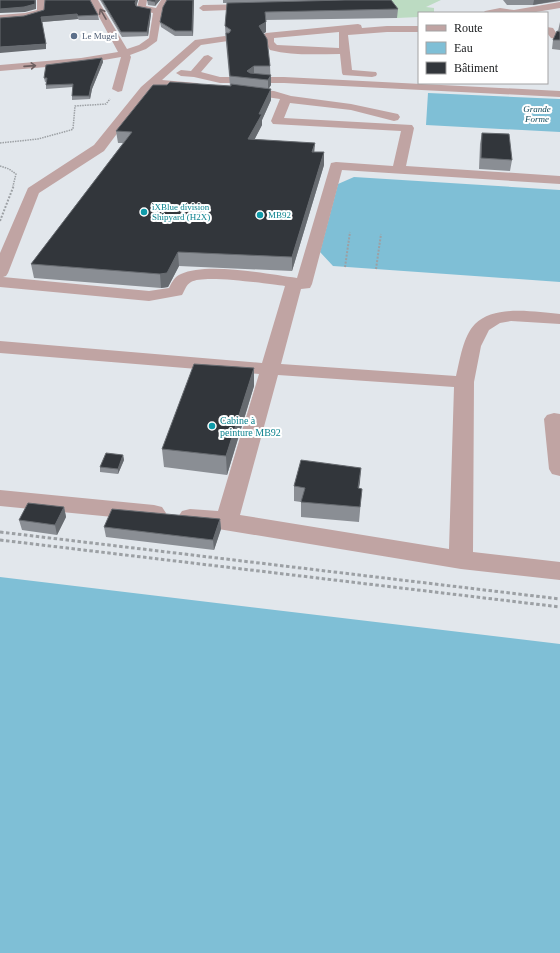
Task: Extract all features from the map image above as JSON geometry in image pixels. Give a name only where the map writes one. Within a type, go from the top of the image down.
[{"type":"street","points":[[0,18],[25,16],[41,12],[41,0]]},
{"type":"street","points":[[94,0],[124,53],[125,61],[118,89]]},
{"type":"street","points":[[143,0],[142,8],[158,11]]},
{"type":"street","points":[[0,68],[82,62],[141,48],[154,39],[158,11],[165,0]]},
{"type":"street","points":[[494,2],[503,11]]},
{"type":"street","points":[[520,12],[560,5]]},
{"type":"street","points":[[203,8],[267,7]]},
{"type":"street","points":[[544,8],[560,11]]},
{"type":"street","points":[[487,10],[508,12]]},
{"type":"street","points":[[343,51],[290,50],[274,48],[269,42],[268,36],[355,23],[418,22]]},
{"type":"street","points":[[548,25],[560,27]]},
{"type":"street","points":[[418,29],[387,29],[343,33],[343,51],[346,73],[418,77]]},
{"type":"street","points":[[548,30],[550,30],[554,36],[560,37]]},
{"type":"street","points":[[0,273],[33,191],[99,148],[145,89],[198,42],[226,39]]},
{"type":"street","points":[[194,74],[208,58]]},
{"type":"street","points":[[166,71],[194,74],[220,80],[284,80],[560,94]]},
{"type":"street","points":[[153,82],[274,94],[283,96],[287,100],[351,107],[406,120],[408,128],[399,170]]},
{"type":"street","points":[[548,84],[560,84]]},
{"type":"street","points":[[287,100],[277,121],[408,128]]},
{"type":"street","points":[[0,282],[149,296],[176,291],[179,284],[186,278],[195,275],[212,274],[304,284],[336,166],[560,180]]},
{"type":"street","points":[[227,521],[294,283]]},
{"type":"street","points":[[462,560],[464,382],[472,346],[482,327],[495,319],[511,316],[560,319]]},
{"type":"street","points":[[0,347],[270,369],[464,382]]},
{"type":"street","points":[[554,419],[560,468]]},
{"type":"street","points":[[0,498],[227,521],[462,560],[560,571]]},
{"type":"path","points":[[0,143],[38,139],[71,130],[73,129],[74,106],[106,104],[118,89]]},
{"type":"path","points":[[0,166],[9,169],[16,174],[16,181],[0,221]]},
{"type":"path","points":[[344,267],[350,232]]},
{"type":"path","points":[[376,269],[381,234]]},
{"type":"path","points":[[0,532],[560,598]]},
{"type":"path","points":[[0,540],[560,607]]},
{"type":"green space","points":[[387,0],[441,0],[426,7],[434,8],[434,12],[418,12],[418,17],[397,18]]},
{"type":"water","name":"Grande Forme","points":[[428,93],[560,99],[560,132],[426,125]]},
{"type":"water","points":[[354,177],[560,190],[560,282],[333,266],[320,252],[338,184]]},
{"type":"water","points":[[0,577],[560,644],[560,953],[0,953]]},
{"type":"building","points":[[0,0],[35,0],[35,4],[24,7],[0,9]]},
{"type":"building","points":[[45,0],[90,0],[98,15],[78,16],[77,14],[41,17],[46,44],[0,47],[0,18],[24,16],[44,10]]},
{"type":"building","points":[[102,0],[136,0],[136,6],[151,9],[147,32],[121,32]]},
{"type":"building","points":[[167,0],[193,0],[192,31],[175,31],[160,22],[163,7]]},
{"type":"building","points":[[391,0],[398,9],[265,12],[266,22],[259,26],[267,39],[270,66],[254,66],[247,71],[250,73],[271,75],[268,80],[230,76],[226,33],[229,33],[231,30],[225,26],[227,3]]},
{"type":"building","points":[[557,31],[560,32],[560,40],[553,40]]},
{"type":"building","points":[[102,58],[91,86],[89,96],[72,96],[73,84],[46,85],[47,78],[44,78],[46,65]]},
{"type":"building","points":[[170,82],[231,86],[231,84],[271,89],[259,114],[262,114],[248,139],[315,143],[312,152],[324,152],[292,257],[178,252],[167,273],[160,274],[31,264],[132,132],[116,131],[153,85],[167,85]]},
{"type":"building","points":[[482,133],[509,134],[512,160],[481,158]]},
{"type":"building","name":"Cabine à peinture MB92","points":[[194,364],[254,368],[226,456],[162,449]]},
{"type":"building","points":[[106,453],[123,455],[118,469],[100,467]]},
{"type":"building","points":[[301,460],[361,468],[358,488],[362,489],[360,507],[301,502],[305,488],[294,486]]},
{"type":"building","points":[[28,503],[64,507],[55,525],[19,520]]},
{"type":"building","points":[[112,509],[220,519],[213,540],[104,527]]},
{"type":"place","name":"Le Mugel","points":[[74,36]]},
{"type":"place","name":"iXBlue division Shipyard (H2X)","points":[[144,212]]},
{"type":"place","name":"MB92","points":[[260,215]]},
{"type":"place","name":"Cabine à peinture MB92","points":[[212,426]]}]
